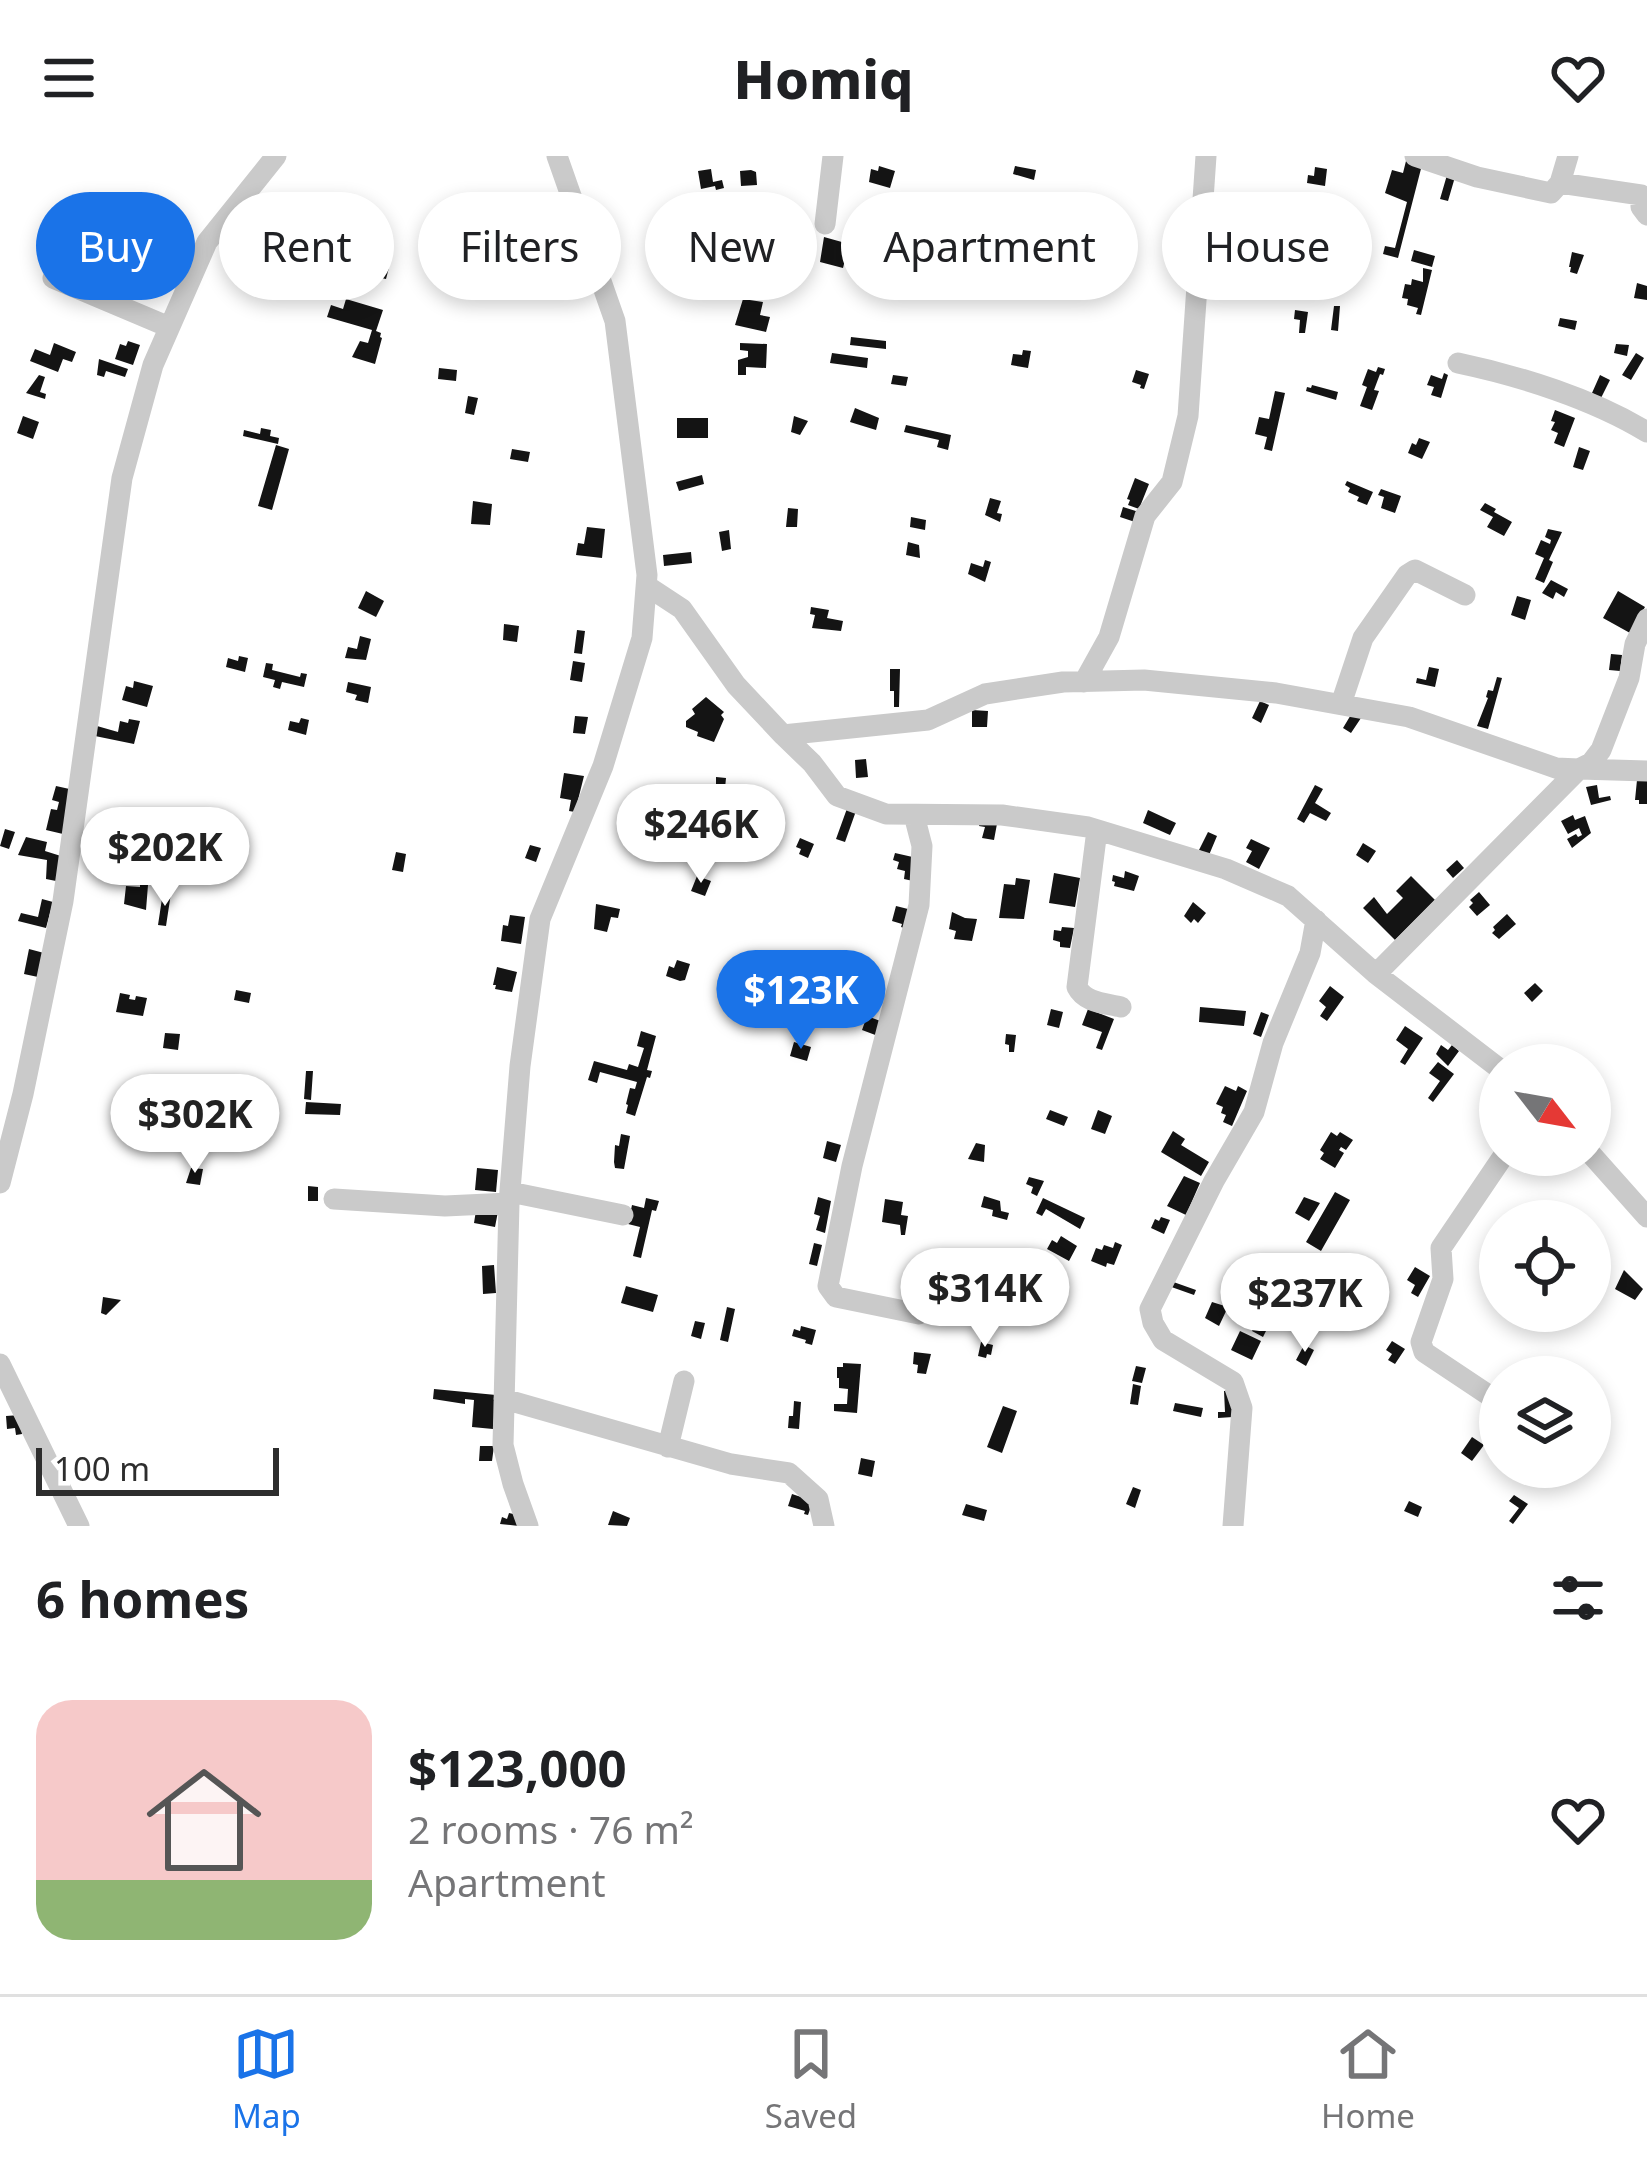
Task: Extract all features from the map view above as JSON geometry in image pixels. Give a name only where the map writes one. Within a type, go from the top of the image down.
[{"type":"street","points":[[0,1183],[63,901],[122,478],[153,364],[207,242],[276,156]]},
{"type":"street","points":[[528,1526],[503,1445],[509,1197],[520,1066],[540,919],[603,766],[642,638],[647,574],[614,321],[557,156]]},
{"type":"street","points":[[825,224],[833,156]]},
{"type":"street","points":[[1084,682],[1109,637],[1145,516],[1172,482],[1188,416],[1206,156]]},
{"type":"street","points":[[1415,156],[1477,177],[1551,193],[1568,156]]},
{"type":"street","points":[[1560,182],[1641,195],[1647,215]]},
{"type":"street","points":[[103,300],[169,328]]},
{"type":"street","points":[[1458,363],[1578,400],[1647,432]]},
{"type":"street","points":[[1341,704],[1363,638],[1407,575],[1415,570],[1465,595]]},
{"type":"street","points":[[646,586],[682,610],[736,685],[812,763],[837,796],[886,814],[1002,815],[1097,830],[1226,869],[1288,896],[1376,974],[1479,1053]]},
{"type":"street","points":[[1376,974],[1601,750],[1647,619]]},
{"type":"street","points":[[783,735],[928,720],[985,694],[1144,680],[1216,685],[1409,717],[1556,768],[1647,771]]},
{"type":"street","points":[[914,815],[922,846],[919,905],[852,1166],[828,1286],[836,1297],[919,1314]]},
{"type":"street","points":[[1097,830],[1077,987],[1088,1000],[1121,1007]]},
{"type":"street","points":[[1233,1526],[1242,1408],[1233,1382],[1163,1340],[1150,1309],[1254,1112],[1273,1043],[1310,953],[1316,920]]},
{"type":"street","points":[[1479,1389],[1424,1352],[1421,1342],[1443,1280],[1441,1248],[1490,1176]]},
{"type":"street","points":[[1610,1176],[1647,1217]]},
{"type":"street","points":[[334,1199],[445,1206],[509,1197],[623,1215]]},
{"type":"street","points":[[0,1364],[79,1526]]},
{"type":"street","points":[[668,1447],[684,1381]]},
{"type":"street","points":[[504,1399],[731,1465],[789,1473],[818,1499],[824,1526]]},
{"type":"building","points":[[1407,157],[1423,161],[1398,258],[1383,254],[1385,246],[1395,248],[1407,202],[1385,193],[1392,170],[1403,173]]},
{"type":"building","points":[[879,166],[895,171],[890,188],[869,182],[871,169],[878,171]]},
{"type":"building","points":[[1015,166],[1036,170],[1034,180],[1013,174]]},
{"type":"building","points":[[1315,167],[1327,169],[1325,186],[1307,183]]},
{"type":"building","points":[[711,169],[713,182],[722,180],[724,188],[701,189],[698,171]]},
{"type":"building","points":[[740,171],[756,172],[757,185],[741,186]]},
{"type":"building","points":[[1447,175],[1455,177],[1448,201],[1440,199]]},
{"type":"building","points":[[824,237],[841,242],[841,267],[820,262]]},
{"type":"building","points":[[1414,250],[1435,256],[1432,267],[1411,261]]},
{"type":"building","points":[[1572,252],[1584,255],[1577,274],[1570,272]]},
{"type":"building","points":[[1423,268],[1432,270],[1421,315],[1402,298],[1405,284],[1411,285],[1412,279],[1423,282]]},
{"type":"building","points":[[1637,283],[1647,286],[1647,300],[1634,298]]},
{"type":"building","points":[[349,300],[383,310],[376,331],[382,338],[375,364],[352,357],[360,341],[368,343],[372,330],[327,317],[331,305],[343,309]]},
{"type":"building","points":[[743,300],[763,302],[760,315],[770,317],[766,332],[735,325]]},
{"type":"building","points":[[1334,306],[1340,306],[1338,331],[1331,330]]},
{"type":"building","points":[[1295,310],[1308,312],[1305,333],[1299,333]]},
{"type":"building","points":[[1560,318],[1577,321],[1575,330],[1558,326]]},
{"type":"building","points":[[851,337],[886,341],[886,349],[850,345]]},
{"type":"building","points":[[128,341],[140,345],[133,365],[115,359],[120,344],[126,346]]},
{"type":"building","points":[[54,343],[76,352],[72,362],[63,359],[58,372],[30,361],[35,349],[50,355]]},
{"type":"building","points":[[740,343],[767,344],[766,368],[746,367],[746,375],[738,375],[738,360],[748,357]]},
{"type":"building","points":[[1616,344],[1629,345],[1627,356],[1614,353]]},
{"type":"building","points":[[1023,350],[1031,351],[1028,368],[1011,365],[1013,354],[1022,355]]},
{"type":"building","points":[[832,353],[868,358],[867,368],[830,363]]},
{"type":"building","points":[[1636,353],[1644,358],[1631,380],[1622,375]]},
{"type":"building","points":[[99,359],[128,369],[125,377],[106,371],[104,377],[97,375]]},
{"type":"building","points":[[1378,367],[1385,369],[1374,390],[1379,391],[1372,410],[1360,406],[1367,387],[1362,385],[1368,369],[1376,372]]},
{"type":"building","points":[[439,368],[457,370],[456,381],[438,379]]},
{"type":"building","points":[[1136,370],[1149,374],[1144,389],[1132,382]]},
{"type":"building","points":[[1444,373],[1448,375],[1441,398],[1431,395],[1434,387],[1427,385],[1431,375],[1442,379]]},
{"type":"building","points":[[39,375],[45,377],[40,392],[46,394],[45,399],[26,393]]},
{"type":"building","points":[[893,375],[908,377],[906,386],[891,384]]},
{"type":"building","points":[[1600,375],[1610,380],[1601,398],[1592,393]]},
{"type":"building","points":[[1312,385],[1338,392],[1336,400],[1306,391]]},
{"type":"building","points":[[1275,391],[1285,393],[1272,451],[1264,449],[1267,437],[1255,434],[1259,417],[1269,419]]},
{"type":"building","points":[[468,396],[478,398],[474,415],[465,413]]},
{"type":"building","points":[[855,408],[879,418],[876,430],[850,422]]},
{"type":"building","points":[[1555,410],[1575,418],[1564,447],[1554,443],[1558,433],[1551,430]]},
{"type":"building","points":[[23,416],[39,422],[33,439],[17,433]]},
{"type":"building","points":[[794,416],[808,421],[800,435],[791,432]]},
{"type":"building","points":[[677,418],[708,418],[708,438],[677,438]]},
{"type":"building","points":[[906,425],[951,435],[948,450],[937,447],[939,440],[904,432]]},
{"type":"building","points":[[261,428],[271,430],[278,444],[243,436],[244,430],[260,434]]},
{"type":"building","points":[[1419,438],[1430,442],[1422,459],[1408,453]]},
{"type":"building","points":[[276,445],[289,449],[272,510],[258,506]]},
{"type":"building","points":[[1579,447],[1590,451],[1583,470],[1573,467]]},
{"type":"building","points":[[512,449],[530,452],[528,462],[510,459]]},
{"type":"building","points":[[702,475],[704,484],[679,491],[676,482]]},
{"type":"building","points":[[1135,478],[1149,484],[1139,509],[1128,505],[1127,499]]},
{"type":"building","points":[[1347,481],[1373,492],[1367,505],[1348,492]]},
{"type":"building","points":[[1381,489],[1401,496],[1395,513],[1381,508]]},
{"type":"building","points":[[990,498],[1001,501],[1000,522],[985,515]]},
{"type":"building","points":[[473,501],[492,504],[490,525],[471,524]]},
{"type":"building","points":[[1485,503],[1512,522],[1504,536],[1487,527],[1493,517],[1480,510]]},
{"type":"building","points":[[1123,507],[1139,512],[1135,522],[1120,517]]},
{"type":"building","points":[[788,508],[798,509],[797,527],[786,527]]},
{"type":"building","points":[[911,517],[926,520],[925,530],[910,527]]},
{"type":"building","points":[[587,527],[605,529],[602,558],[576,555]]},
{"type":"building","points":[[1548,529],[1562,532],[1544,583],[1535,579],[1544,558],[1535,554],[1541,540],[1550,544],[1545,537]]},
{"type":"building","points":[[729,530],[731,549],[722,551],[719,532]]},
{"type":"building","points":[[908,542],[919,545],[920,558],[906,555]]},
{"type":"building","points":[[691,552],[692,563],[664,566],[663,555]]},
{"type":"building","points":[[985,560],[991,562],[985,582],[968,574],[971,563],[983,567]]},
{"type":"building","points":[[1551,580],[1568,589],[1564,597],[1556,592],[1553,599],[1542,593]]},
{"type":"building","points":[[366,591],[384,601],[376,617],[358,608]]},
{"type":"building","points":[[1618,591],[1645,607],[1630,633],[1603,618]]},
{"type":"building","points":[[1517,596],[1531,600],[1525,620],[1511,615]]},
{"type":"building","points":[[811,607],[829,610],[827,618],[843,621],[841,631],[812,628],[815,615],[810,614]]},
{"type":"building","points":[[504,624],[519,626],[517,642],[503,640]]},
{"type":"building","points":[[577,630],[585,631],[582,654],[574,653]]},
{"type":"building","points":[[360,636],[371,639],[366,660],[345,658],[348,647],[357,649]]},
{"type":"building","points":[[1611,654],[1622,655],[1620,671],[1609,670]]},
{"type":"building","points":[[239,656],[248,658],[245,672],[226,667],[228,658],[238,661]]},
{"type":"building","points":[[573,661],[585,663],[582,682],[570,680]]},
{"type":"building","points":[[266,663],[273,664],[272,670],[300,677],[307,674],[304,687],[282,682],[280,689],[273,687],[275,680],[263,677]]},
{"type":"building","points":[[1429,667],[1439,669],[1435,687],[1416,683],[1417,678],[1426,680]]},
{"type":"building","points":[[890,669],[900,669],[899,707],[894,707],[894,691],[890,691]]},
{"type":"building","points":[[1497,677],[1502,678],[1488,729],[1477,726],[1488,690],[1493,691]]},
{"type":"building","points":[[134,681],[153,686],[147,707],[122,700],[126,686],[133,688]]},
{"type":"building","points":[[348,682],[371,687],[368,703],[346,692]]},
{"type":"building","points":[[706,697],[724,712],[714,742],[686,727],[695,714],[692,709]]},
{"type":"building","points":[[1260,701],[1269,705],[1261,723],[1252,718]]},
{"type":"building","points":[[972,710],[988,711],[987,727],[972,727]]},
{"type":"building","points":[[1352,713],[1361,718],[1351,733],[1343,728]]},
{"type":"building","points":[[575,716],[588,717],[585,734],[573,733]]},
{"type":"building","points":[[301,718],[309,720],[306,735],[288,730],[290,721],[299,723]]},
{"type":"building","points":[[129,719],[140,721],[134,744],[95,736],[97,726],[118,732],[120,721],[128,723]]},
{"type":"building","points":[[866,759],[868,777],[856,778],[855,760]]},
{"type":"building","points":[[564,773],[584,776],[575,812],[569,811],[571,800],[560,798]]},
{"type":"building","points":[[1647,776],[1647,804],[1639,804],[1635,800],[1637,780]]},
{"type":"building","points":[[716,777],[726,778],[724,799],[716,799]]},
{"type":"building","points":[[1315,785],[1323,789],[1315,803],[1331,813],[1326,821],[1310,813],[1304,823],[1297,819]]},
{"type":"building","points":[[1597,785],[1599,798],[1610,796],[1611,800],[1591,805],[1586,787]]},
{"type":"building","points":[[56,786],[74,790],[63,834],[46,830],[51,809],[57,810],[59,802],[52,800]]},
{"type":"building","points":[[849,803],[856,811],[845,842],[836,839]]},
{"type":"building","points":[[982,809],[999,813],[994,840],[982,838]]},
{"type":"building","points":[[1148,810],[1176,823],[1170,835],[1143,823]]},
{"type":"building","points":[[1573,815],[1575,820],[1585,816],[1591,833],[1572,848],[1567,839],[1582,835],[1579,828],[1568,834],[1561,821]]},
{"type":"building","points":[[5,829],[15,832],[9,849],[0,846]]},
{"type":"building","points":[[1208,832],[1217,836],[1209,855],[1199,850]]},
{"type":"building","points":[[26,837],[47,842],[45,851],[64,857],[56,881],[46,879],[47,860],[18,855]]},
{"type":"building","points":[[800,838],[814,844],[808,858],[796,847]]},
{"type":"building","points":[[1251,839],[1270,848],[1259,869],[1246,862]]},
{"type":"building","points":[[190,840],[198,841],[195,858],[188,857]]},
{"type":"building","points":[[1363,843],[1376,851],[1368,863],[1356,855]]},
{"type":"building","points":[[530,845],[541,848],[536,862],[525,858]]},
{"type":"building","points":[[396,852],[406,854],[403,872],[392,870]]},
{"type":"building","points":[[895,853],[917,858],[913,881],[904,879],[905,871],[897,869]]},
{"type":"building","points":[[1457,860],[1464,868],[1453,878],[1446,870]]},
{"type":"building","points":[[1125,871],[1139,876],[1134,891],[1114,886],[1113,875],[1124,878]]},
{"type":"building","points":[[1054,873],[1080,878],[1075,907],[1049,903]]},
{"type":"building","points":[[697,876],[711,881],[705,896],[691,891]]},
{"type":"building","points":[[1411,876],[1435,900],[1395,940],[1363,908],[1374,897],[1387,914],[1403,898],[1396,891]]},
{"type":"building","points":[[1016,878],[1030,880],[1024,919],[999,918],[1004,884],[1015,885]]},
{"type":"building","points":[[148,885],[146,910],[124,904],[126,886]]},
{"type":"building","points":[[163,892],[171,893],[166,926],[158,925]]},
{"type":"building","points":[[1479,892],[1490,905],[1477,916],[1469,907]]},
{"type":"building","points":[[42,899],[53,902],[46,928],[18,921],[21,913],[38,917]]},
{"type":"building","points":[[1193,902],[1206,913],[1198,923],[1184,916]]},
{"type":"building","points":[[596,904],[620,909],[618,918],[611,917],[607,932],[594,929]]},
{"type":"building","points":[[896,906],[912,910],[907,929],[892,921]]},
{"type":"building","points":[[952,912],[977,919],[972,941],[954,939],[956,931],[949,929]]},
{"type":"building","points":[[1507,914],[1516,924],[1499,939],[1493,927]]},
{"type":"building","points":[[510,915],[525,917],[521,944],[501,941]]},
{"type":"building","points":[[1074,928],[1070,948],[1053,940],[1054,930]]},
{"type":"building","points":[[29,949],[44,953],[38,977],[24,974]]},
{"type":"building","points":[[677,960],[690,964],[685,980],[666,976]]},
{"type":"building","points":[[750,966],[764,970],[760,979],[746,973]]},
{"type":"building","points":[[497,967],[517,972],[512,992],[495,989]]},
{"type":"building","points":[[1535,983],[1543,991],[1532,1002],[1524,993]]},
{"type":"building","points":[[1330,986],[1344,997],[1327,1021],[1320,1016],[1326,1007],[1319,1001]]},
{"type":"building","points":[[236,990],[251,993],[249,1003],[234,1000]]},
{"type":"building","points":[[120,993],[130,995],[129,999],[147,998],[143,1016],[116,1012]]},
{"type":"building","points":[[786,1002],[796,1007],[791,1017],[775,1015],[779,1007]]},
{"type":"building","points":[[1200,1007],[1246,1011],[1244,1026],[1199,1022]]},
{"type":"building","points":[[1051,1009],[1063,1012],[1059,1028],[1047,1025]]},
{"type":"building","points":[[1088,1009],[1114,1019],[1102,1050],[1096,1048],[1102,1032],[1082,1025]]},
{"type":"building","points":[[1261,1012],[1269,1015],[1261,1037],[1253,1034]]},
{"type":"building","points":[[867,1016],[883,1022],[878,1036],[862,1030]]},
{"type":"building","points":[[1405,1026],[1423,1038],[1405,1065],[1400,1062],[1408,1049],[1396,1040]]},
{"type":"building","points":[[641,1031],[656,1036],[647,1070],[652,1071],[635,1116],[626,1113],[626,1104],[637,1082],[600,1072],[597,1083],[588,1080],[594,1061],[627,1070],[629,1064],[638,1067],[644,1048],[637,1046]]},
{"type":"building","points":[[165,1033],[180,1034],[178,1050],[163,1048]]},
{"type":"building","points":[[1006,1034],[1016,1035],[1014,1052],[1005,1044]]},
{"type":"building","points":[[794,1042],[811,1047],[807,1061],[790,1056]]},
{"type":"building","points":[[1441,1045],[1459,1051],[1448,1066],[1436,1054]]},
{"type":"building","points":[[1438,1062],[1454,1074],[1433,1102],[1428,1098],[1440,1081],[1429,1073]]},
{"type":"building","points":[[306,1071],[313,1071],[311,1100],[304,1099]]},
{"type":"building","points":[[1225,1086],[1247,1091],[1232,1126],[1223,1122],[1223,1107],[1216,1104]]},
{"type":"building","points":[[306,1102],[341,1104],[340,1115],[305,1114]]},
{"type":"building","points":[[1050,1110],[1068,1117],[1064,1126],[1046,1119]]},
{"type":"building","points":[[1098,1110],[1112,1116],[1105,1134],[1091,1129]]},
{"type":"building","points":[[1173,1131],[1185,1139],[1181,1145],[1209,1162],[1201,1176],[1161,1152]]},
{"type":"building","points":[[1331,1132],[1353,1140],[1346,1150],[1339,1150],[1344,1153],[1335,1168],[1320,1159]]},
{"type":"building","points":[[621,1134],[630,1136],[624,1169],[615,1168],[614,1162]]},
{"type":"building","points":[[827,1141],[841,1145],[836,1162],[823,1158]]},
{"type":"building","points":[[976,1143],[985,1145],[984,1162],[968,1159]]},
{"type":"building","points":[[191,1168],[203,1169],[200,1185],[186,1183]]},
{"type":"building","points":[[477,1168],[498,1170],[496,1192],[475,1190]]},
{"type":"building","points":[[1184,1176],[1200,1183],[1186,1215],[1167,1206]]},
{"type":"building","points":[[1029,1177],[1044,1181],[1037,1196],[1026,1184]]},
{"type":"building","points":[[308,1186],[318,1187],[318,1201],[308,1201]]},
{"type":"building","points":[[1335,1192],[1350,1200],[1321,1251],[1306,1242]]},
{"type":"building","points":[[984,1196],[1000,1201],[1001,1211],[1009,1213],[1007,1220],[981,1207]]},
{"type":"building","points":[[818,1197],[831,1201],[825,1233],[816,1230]]},
{"type":"building","points":[[1304,1197],[1320,1203],[1309,1221],[1295,1213]]},
{"type":"building","points":[[646,1198],[659,1201],[656,1211],[652,1210],[641,1258],[633,1256],[640,1227],[628,1224],[632,1205],[644,1208]]},
{"type":"building","points":[[1043,1198],[1085,1218],[1080,1229],[1046,1209],[1042,1216],[1036,1213]]},
{"type":"building","points":[[885,1199],[903,1202],[901,1215],[908,1216],[905,1235],[900,1225],[882,1222]]},
{"type":"building","points":[[500,1201],[495,1227],[474,1223],[477,1204]]},
{"type":"building","points":[[1161,1217],[1170,1220],[1164,1234],[1151,1228]]},
{"type":"building","points":[[1061,1236],[1077,1246],[1069,1261],[1047,1249]]},
{"type":"building","points":[[1115,1242],[1122,1245],[1114,1265],[1091,1261],[1096,1248],[1113,1248]]},
{"type":"building","points":[[814,1243],[822,1245],[817,1266],[809,1264]]},
{"type":"building","points":[[494,1265],[496,1293],[483,1294],[482,1266]]},
{"type":"building","points":[[1415,1267],[1430,1276],[1418,1297],[1411,1293],[1415,1285],[1407,1280]]},
{"type":"building","points":[[1011,1269],[1032,1276],[1023,1303],[1003,1296]]},
{"type":"building","points":[[1624,1270],[1643,1289],[1635,1300],[1615,1289]]},
{"type":"building","points":[[1165,1279],[1196,1290],[1194,1295],[1163,1284]]},
{"type":"building","points":[[626,1286],[658,1295],[653,1312],[621,1303]]},
{"type":"building","points":[[103,1297],[121,1300],[106,1315],[101,1313]]},
{"type":"building","points":[[1212,1302],[1228,1307],[1219,1326],[1205,1318]]},
{"type":"building","points":[[727,1307],[735,1309],[728,1342],[720,1340]]},
{"type":"building","points":[[1261,1313],[1272,1319],[1263,1337],[1252,1331]]},
{"type":"building","points":[[695,1321],[705,1323],[701,1339],[691,1336]]},
{"type":"building","points":[[801,1326],[816,1330],[812,1345],[792,1336]]},
{"type":"building","points":[[1240,1331],[1261,1341],[1252,1360],[1231,1350]]},
{"type":"building","points":[[1392,1341],[1405,1349],[1395,1364],[1388,1360],[1392,1354],[1386,1350]]},
{"type":"building","points":[[981,1342],[993,1345],[986,1358],[978,1356]]},
{"type":"building","points":[[1304,1345],[1314,1350],[1306,1366],[1296,1360]]},
{"type":"building","points":[[914,1352],[931,1354],[926,1374],[917,1373]]},
{"type":"building","points":[[861,1364],[857,1413],[834,1411],[834,1404],[847,1404],[848,1389],[839,1388],[837,1378],[837,1367]]},
{"type":"building","points":[[1136,1366],[1146,1368],[1142,1383],[1132,1381]]},
{"type":"building","points":[[1133,1384],[1141,1386],[1138,1405],[1130,1404]]},
{"type":"building","points":[[434,1389],[496,1395],[493,1429],[472,1427],[474,1400],[465,1399],[465,1404],[433,1399]]},
{"type":"building","points":[[1224,1391],[1232,1391],[1233,1417],[1218,1418],[1218,1412],[1225,1412]]},
{"type":"building","points":[[794,1401],[801,1402],[799,1429],[788,1428]]},
{"type":"building","points":[[1175,1403],[1203,1408],[1201,1417],[1173,1411]]},
{"type":"building","points":[[1003,1406],[1017,1411],[1002,1453],[987,1447]]},
{"type":"building","points":[[20,1415],[22,1434],[16,1435],[15,1428],[7,1429],[6,1416]]},
{"type":"building","points":[[1472,1437],[1479,1442],[1472,1461],[1461,1453]]},
{"type":"building","points":[[480,1446],[494,1446],[492,1461],[479,1461]]},
{"type":"building","points":[[861,1458],[875,1461],[872,1477],[858,1474]]},
{"type":"building","points":[[1133,1487],[1141,1490],[1135,1508],[1126,1504]]},
{"type":"building","points":[[792,1494],[813,1501],[808,1515],[788,1506]]},
{"type":"building","points":[[1514,1495],[1528,1504],[1513,1524],[1509,1521],[1519,1508],[1509,1501]]},
{"type":"building","points":[[1409,1501],[1422,1507],[1418,1517],[1404,1511]]},
{"type":"building","points":[[966,1504],[987,1510],[984,1521],[962,1515]]},
{"type":"building","points":[[613,1511],[630,1518],[627,1526],[608,1525]]},
{"type":"building","points":[[509,1513],[522,1516],[519,1526],[500,1524]]}]
